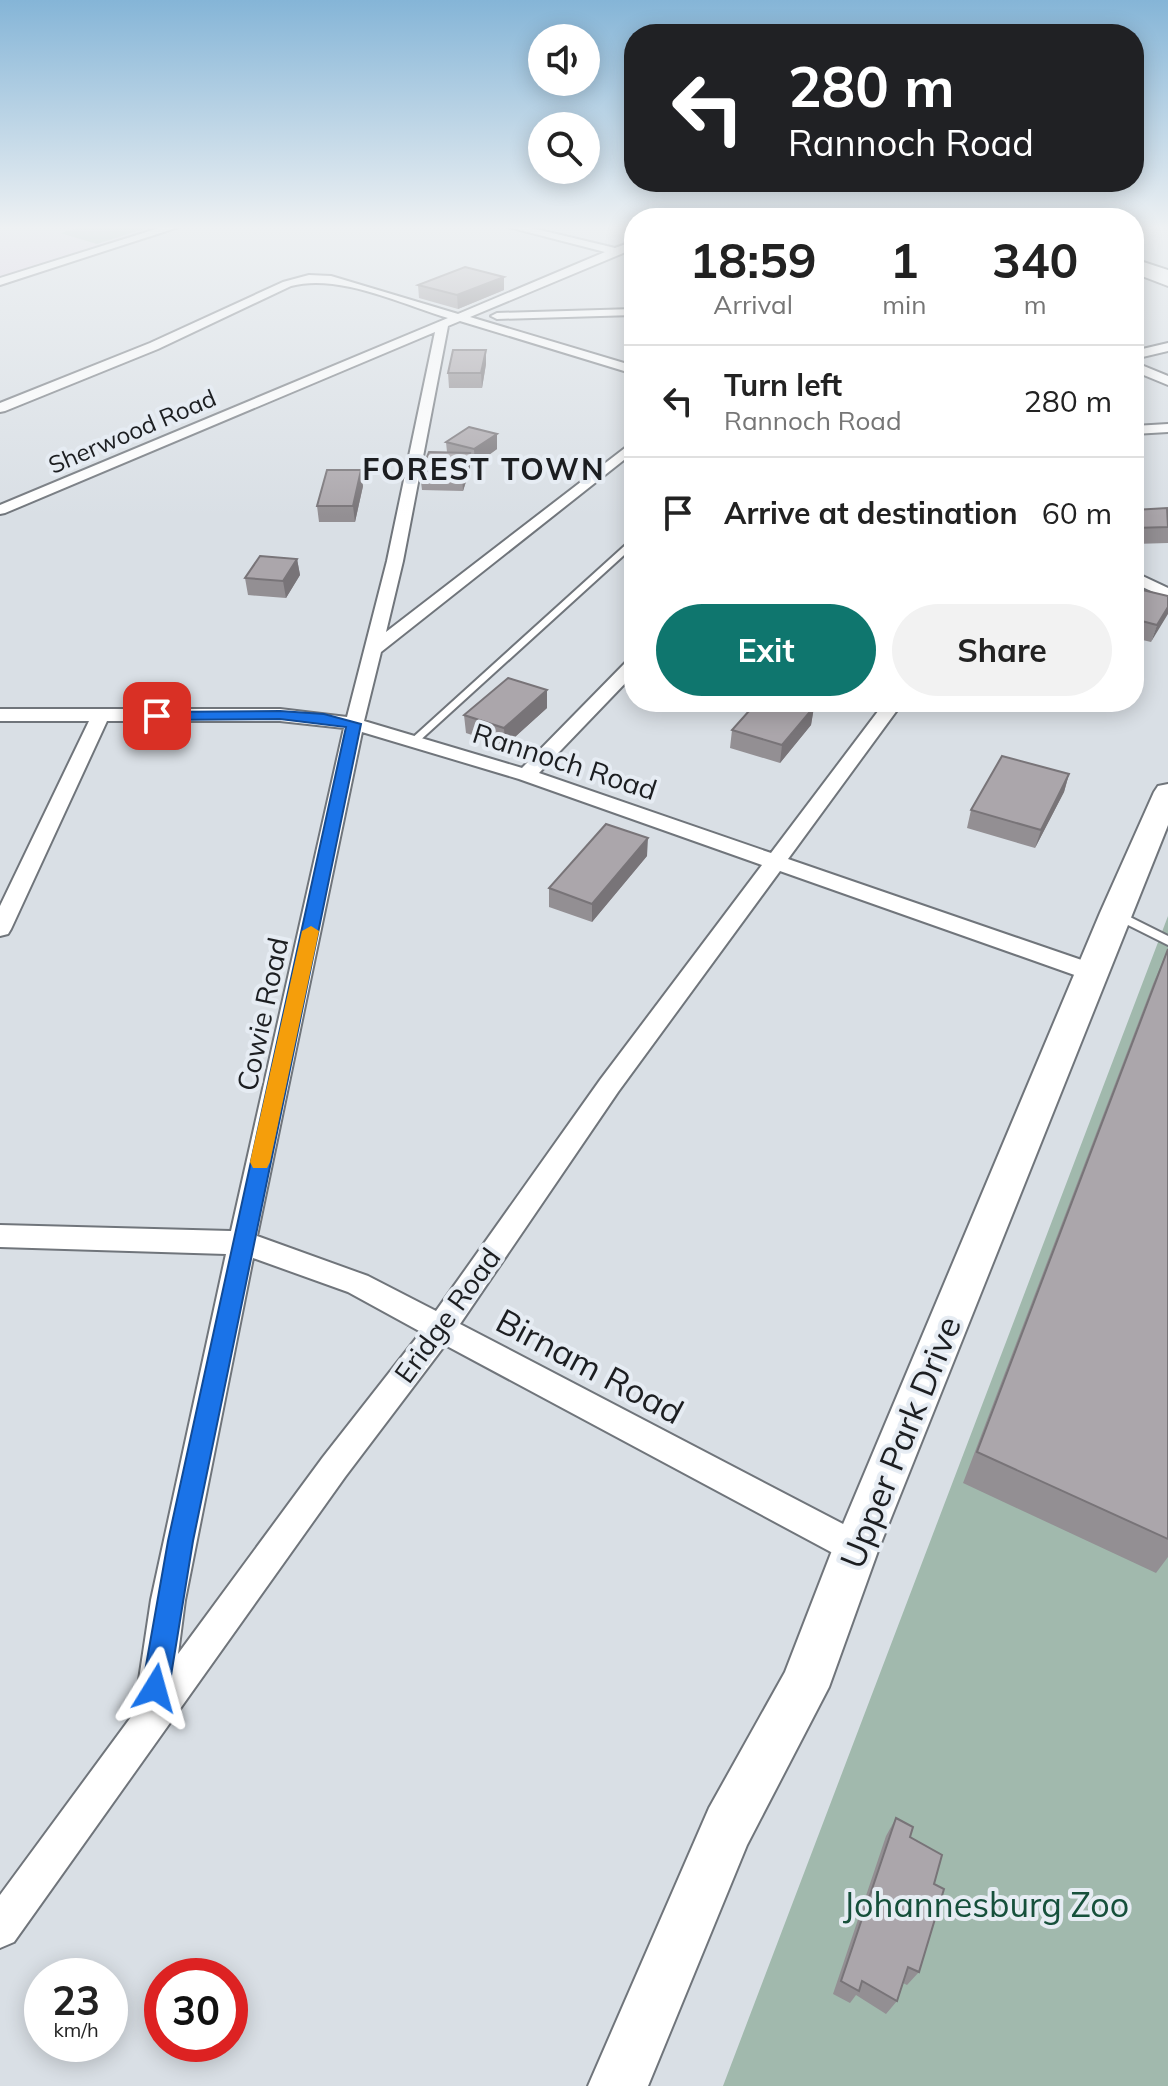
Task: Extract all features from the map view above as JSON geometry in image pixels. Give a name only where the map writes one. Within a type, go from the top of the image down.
[{"type":"main road","name":"Upper Park Drive","points":[[618,2086],[728,1827],[804,1687],[856,1548],[1115,913],[1168,792]]},
{"type":"street","points":[[0,408],[205,322]]},
{"type":"street","name":"Sherwood Road","points":[[0,510],[449,322]]},
{"type":"street","name":"Cowie Road","points":[[151,1717],[168,1600],[242,1243],[354,724],[450,322]]},
{"type":"street","points":[[451,322],[624,367]]},
{"type":"street","points":[[1144,353],[1168,347]]},
{"type":"street","points":[[1144,370],[1168,381]]},
{"type":"street","points":[[1144,429],[1168,428]]},
{"type":"street","points":[[373,650],[624,453]]},
{"type":"street","points":[[1144,582],[1168,594]]},
{"type":"street","points":[[526,775],[624,674]]},
{"type":"street","name":"Eridge Road","points":[[0,1928],[151,1717],[441,1328],[609,1086],[887,712]]},
{"type":"street","name":"Rannoch Road","points":[[0,715],[280,715],[354,724],[526,775],[1091,972]]},
{"type":"street","points":[[0,929],[100,716]]},
{"type":"street","name":"Birnam Road","points":[[0,1236],[242,1243],[298,1260],[358,1284],[856,1548]]},
{"type":"lane","points":[[413,742],[624,551]]},
{"type":"lane","points":[[1115,913],[1168,941]]},
{"type":"green space","name":"Johannesburg Zoo","points":[[1168,916],[1168,2086],[723,2086]]},
{"type":"building","points":[[453,350],[486,350],[481,373],[448,373]]},
{"type":"building","points":[[469,427],[497,434],[474,449],[446,442]]},
{"type":"building","points":[[429,452],[470,453],[462,476],[420,474]]},
{"type":"building","points":[[327,470],[361,470],[353,506],[317,506]]},
{"type":"building","points":[[1167,508],[1168,527],[1144,528],[1144,509]]},
{"type":"building","points":[[260,556],[297,559],[283,581],[245,578]]},
{"type":"building","points":[[1144,590],[1168,596],[1168,607],[1157,625],[1144,622]]},
{"type":"building","points":[[508,678],[547,690],[504,728],[464,715]]},
{"type":"building","points":[[748,712],[810,712],[782,745],[732,730]]},
{"type":"building","points":[[1002,756],[1069,774],[1041,830],[971,810]]},
{"type":"building","points":[[606,824],[648,838],[592,904],[549,888]]},
{"type":"building","points":[[1168,949],[1168,1539],[977,1452]]},
{"type":"building","points":[[896,1818],[913,1827],[910,1837],[942,1855],[934,1884],[944,1889],[919,1972],[908,1967],[897,2001],[862,1981],[859,1991],[841,1981]]},
{"type":"slow traffic","points":[[260,1162],[311,931]]},
{"type":"district","name":"FOREST TOWN","points":[[484,469]]},
{"type":"route","points":[[155,1688],[180,1541],[354,724],[280,715],[157,716]]}]
